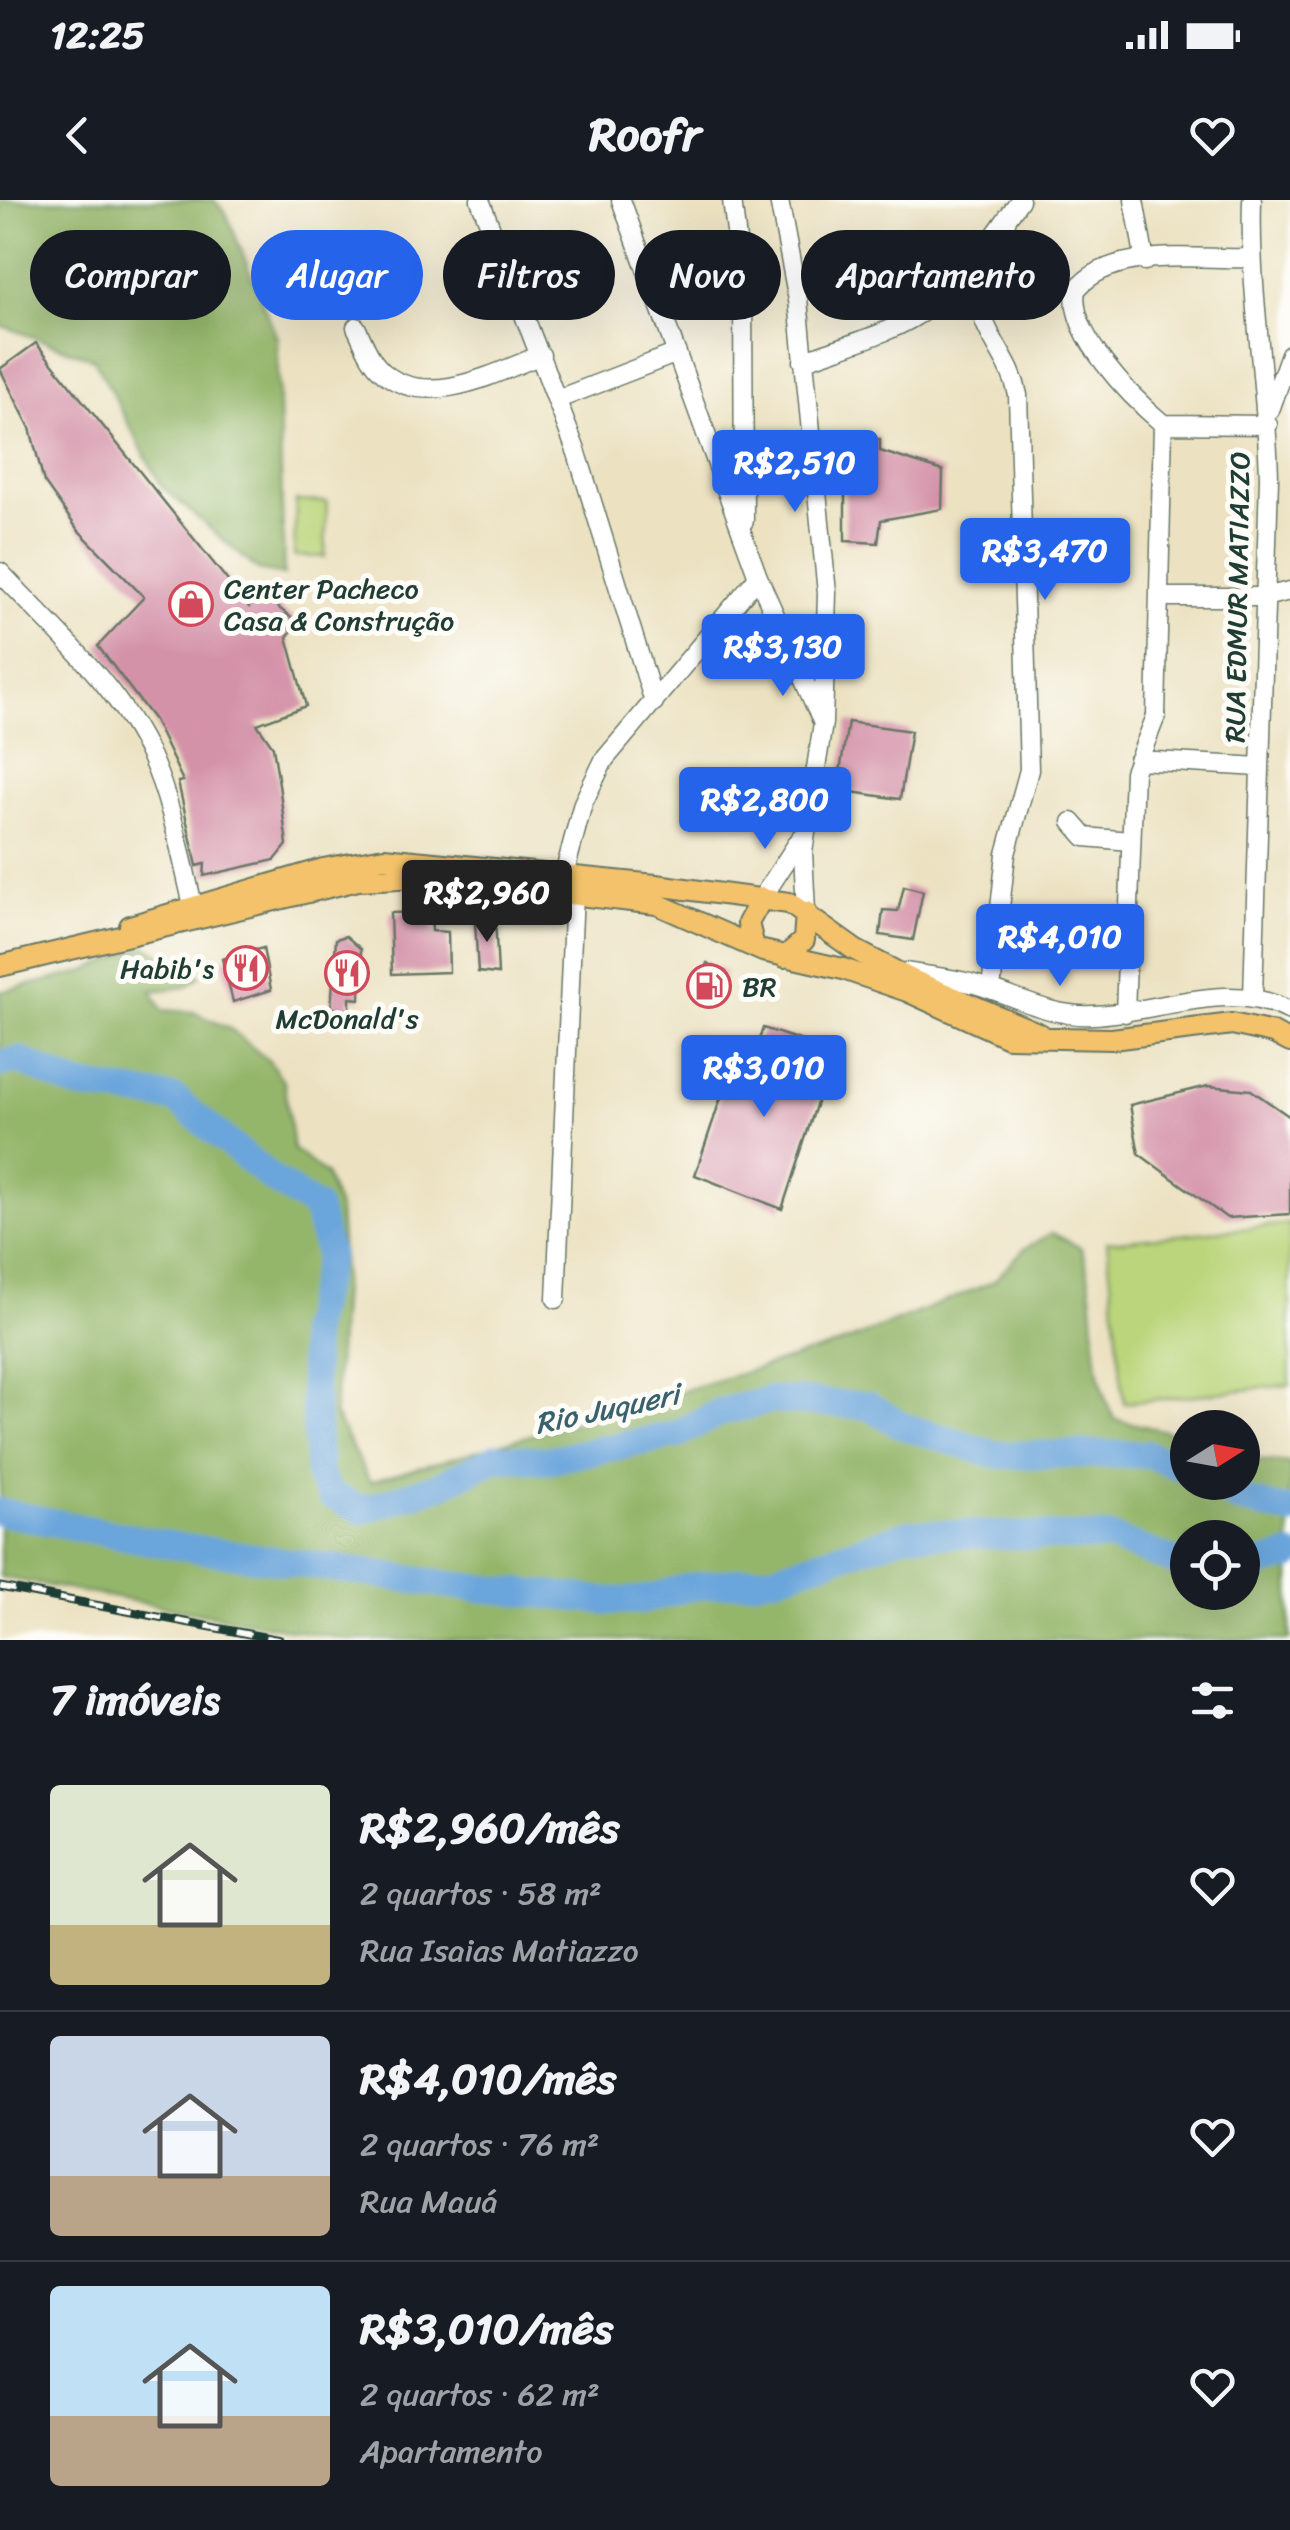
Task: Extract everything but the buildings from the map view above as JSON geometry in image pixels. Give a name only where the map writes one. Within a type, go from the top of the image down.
[{"type":"main road","points":[[82,945],[193,905],[323,869],[384,858],[569,884],[657,904],[713,925],[754,947],[875,980],[1008,1037],[1112,1038],[1232,1024],[1273,1033],[1290,1042]]},
{"type":"main road","points":[[0,966],[163,930],[358,880],[392,876],[569,884],[780,900],[806,912],[836,938],[893,970],[1052,1038]]},
{"type":"main road","points":[[754,947],[748,923],[762,898]]},
{"type":"main road","points":[[785,957],[804,940],[806,912]]},
{"type":"street","points":[[480,200],[558,399],[654,702]]},
{"type":"street","points":[[621,200],[758,577],[823,722]]},
{"type":"street","points":[[732,200],[742,289],[744,532]]},
{"type":"street","points":[[779,200],[795,282],[827,593],[823,722],[806,828],[806,912]]},
{"type":"street","points":[[803,361],[906,321],[929,307],[949,290],[1020,200]]},
{"type":"street","points":[[1134,200],[1145,261]]},
{"type":"street","name":"RUA EDMUR MATIAZZO","points":[[1252,200],[1250,258],[1268,421],[1253,996]]},
{"type":"street","points":[[991,989],[1006,854],[1029,770],[1018,395],[1013,370],[982,311],[983,285],[1008,216]]},
{"type":"street","points":[[1125,1012],[1130,841],[1138,760],[1156,716],[1163,424],[1092,345],[1074,312],[1076,290],[1085,278],[1102,268],[1145,261],[1250,258]]},
{"type":"street","points":[[356,327],[383,372],[411,386],[464,384],[541,355]]},
{"type":"street","points":[[558,399],[677,354]]},
{"type":"street","points":[[1163,424],[1268,421],[1290,354]]},
{"type":"street","points":[[0,572],[127,714],[151,757],[166,800],[193,905]]},
{"type":"street","points":[[556,1299],[569,884],[583,804],[604,760],[758,577]]},
{"type":"street","points":[[1160,597],[1264,597],[1290,591]]},
{"type":"street","points":[[790,653],[810,671],[827,675]]},
{"type":"street","points":[[1138,760],[1260,767]]},
{"type":"street","points":[[1072,822],[1085,837],[1130,841]]},
{"type":"street","points":[[762,898],[806,828]]},
{"type":"street","points":[[893,970],[991,989],[1064,1014],[1125,1012],[1253,996],[1290,1010]]},
{"type":"green space","points":[[0,200],[214,200],[226,213],[251,274],[251,320],[270,320],[277,338],[284,575],[258,570],[162,487],[94,359],[0,325]]},
{"type":"green space","points":[[296,501],[327,502],[325,557],[294,556]]},
{"type":"green space","points":[[146,946],[200,976],[186,987],[152,991],[162,1010],[194,1012],[232,1030],[270,1062],[284,1082],[293,1149],[325,1174],[339,1211],[343,1272],[334,1414],[370,1482],[838,1345],[993,1282],[1024,1249],[1052,1233],[1081,1248],[1091,1291],[1100,1377],[1114,1419],[1170,1432],[1170,1500],[1260,1500],[1260,1460],[1290,1463],[1290,1640],[349,1640],[0,1577],[0,992],[83,972]]},
{"type":"green space","points":[[1290,1224],[1290,1385],[1124,1403],[1107,1242]]},
{"type":"waterway","name":"Rio Juqueri","points":[[0,1064],[19,1060],[76,1086],[175,1099],[272,1179],[316,1208],[329,1256],[310,1331],[319,1476],[330,1495],[363,1510],[440,1485],[497,1457],[547,1460],[676,1435],[720,1412],[771,1400],[869,1406],[903,1426],[996,1455],[1147,1454],[1170,1463]]},
{"type":"waterway","name":"Rio Juqueri","points":[[1239,1500],[1290,1512]]},
{"type":"waterway","points":[[0,1512],[169,1545],[457,1586],[609,1601],[644,1600],[689,1587],[773,1577],[910,1533],[1110,1538],[1170,1560]]},
{"type":"waterway","points":[[1260,1565],[1290,1556]]},
{"type":"railway","points":[[0,1587],[280,1640]]},
{"type":"place","name":"Center Pacheco Casa & Construção","points":[[191,604]]},
{"type":"place","name":"Habib's","points":[[246,968]]},
{"type":"place","name":"McDonald's","points":[[347,973]]},
{"type":"place","name":"BR","points":[[709,986]]}]
